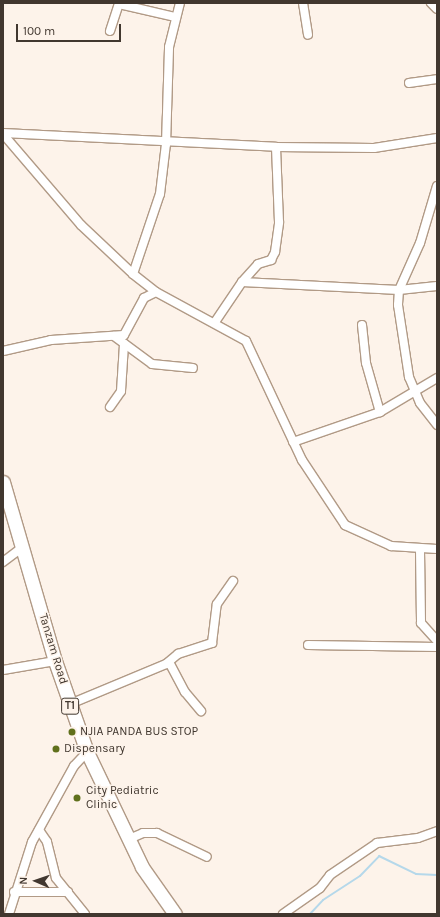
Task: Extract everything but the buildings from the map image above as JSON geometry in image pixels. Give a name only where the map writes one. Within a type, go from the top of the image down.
[{"type":"highway","name":"Tanzam Road","points":[[3,482],[55,660],[87,752],[142,867],[175,914]]},
{"type":"street","points":[[134,274],[160,194],[166,144],[169,47],[175,17],[180,3]]},
{"type":"street","points":[[303,3],[308,35]]},
{"type":"street","points":[[431,3],[437,9]]},
{"type":"street","points":[[110,31],[119,4],[175,17]]},
{"type":"street","points":[[409,82],[437,78]]},
{"type":"street","points":[[3,133],[166,144],[276,147],[374,148],[437,138]]},
{"type":"street","points":[[3,133],[81,225],[134,274],[156,292],[215,322],[251,348],[293,442],[345,525],[360,535],[409,550],[437,550]]},
{"type":"street","points":[[215,322],[242,282],[258,264],[271,260],[274,252],[279,222],[276,147]]},
{"type":"street","points":[[437,186],[420,244],[399,290],[402,341],[415,393],[437,425]]},
{"type":"street","points":[[242,282],[399,290],[437,286]]},
{"type":"street","points":[[3,351],[51,340],[114,336],[128,333],[144,298],[156,292]]},
{"type":"street","points":[[362,325],[366,363],[380,412]]},
{"type":"street","points":[[114,336],[152,364],[193,368]]},
{"type":"street","points":[[110,407],[121,391],[124,344]]},
{"type":"street","points":[[293,442],[380,412],[415,393],[437,378]]},
{"type":"street","points":[[3,562],[23,547]]},
{"type":"street","points":[[409,550],[420,567]]},
{"type":"street","points":[[420,550],[421,623],[437,641]]},
{"type":"street","points":[[70,704],[169,662],[178,654],[215,640],[217,604],[233,581]]},
{"type":"street","points":[[308,644],[437,647]]},
{"type":"street","points":[[3,670],[55,660]]},
{"type":"street","points":[[169,662],[185,692],[201,711]]},
{"type":"street","points":[[7,910],[39,830],[74,766],[87,752]]},
{"type":"street","points":[[39,830],[47,842],[51,869],[85,914]]},
{"type":"street","points":[[283,914],[320,888],[330,875],[377,843],[418,838],[437,831]]},
{"type":"street","points":[[129,839],[143,832],[157,833],[207,857]]},
{"type":"street","points":[[14,892],[68,892]]},
{"type":"waterway","points":[[310,914],[323,900],[360,876],[379,856],[416,874],[437,875]]},
{"type":"place","name":"NJIA PANDA BUS STOP","points":[[72,732]]},
{"type":"place","name":"Dispensary","points":[[56,749]]},
{"type":"place","name":"City Pediatric Clinic","points":[[77,798]]}]
